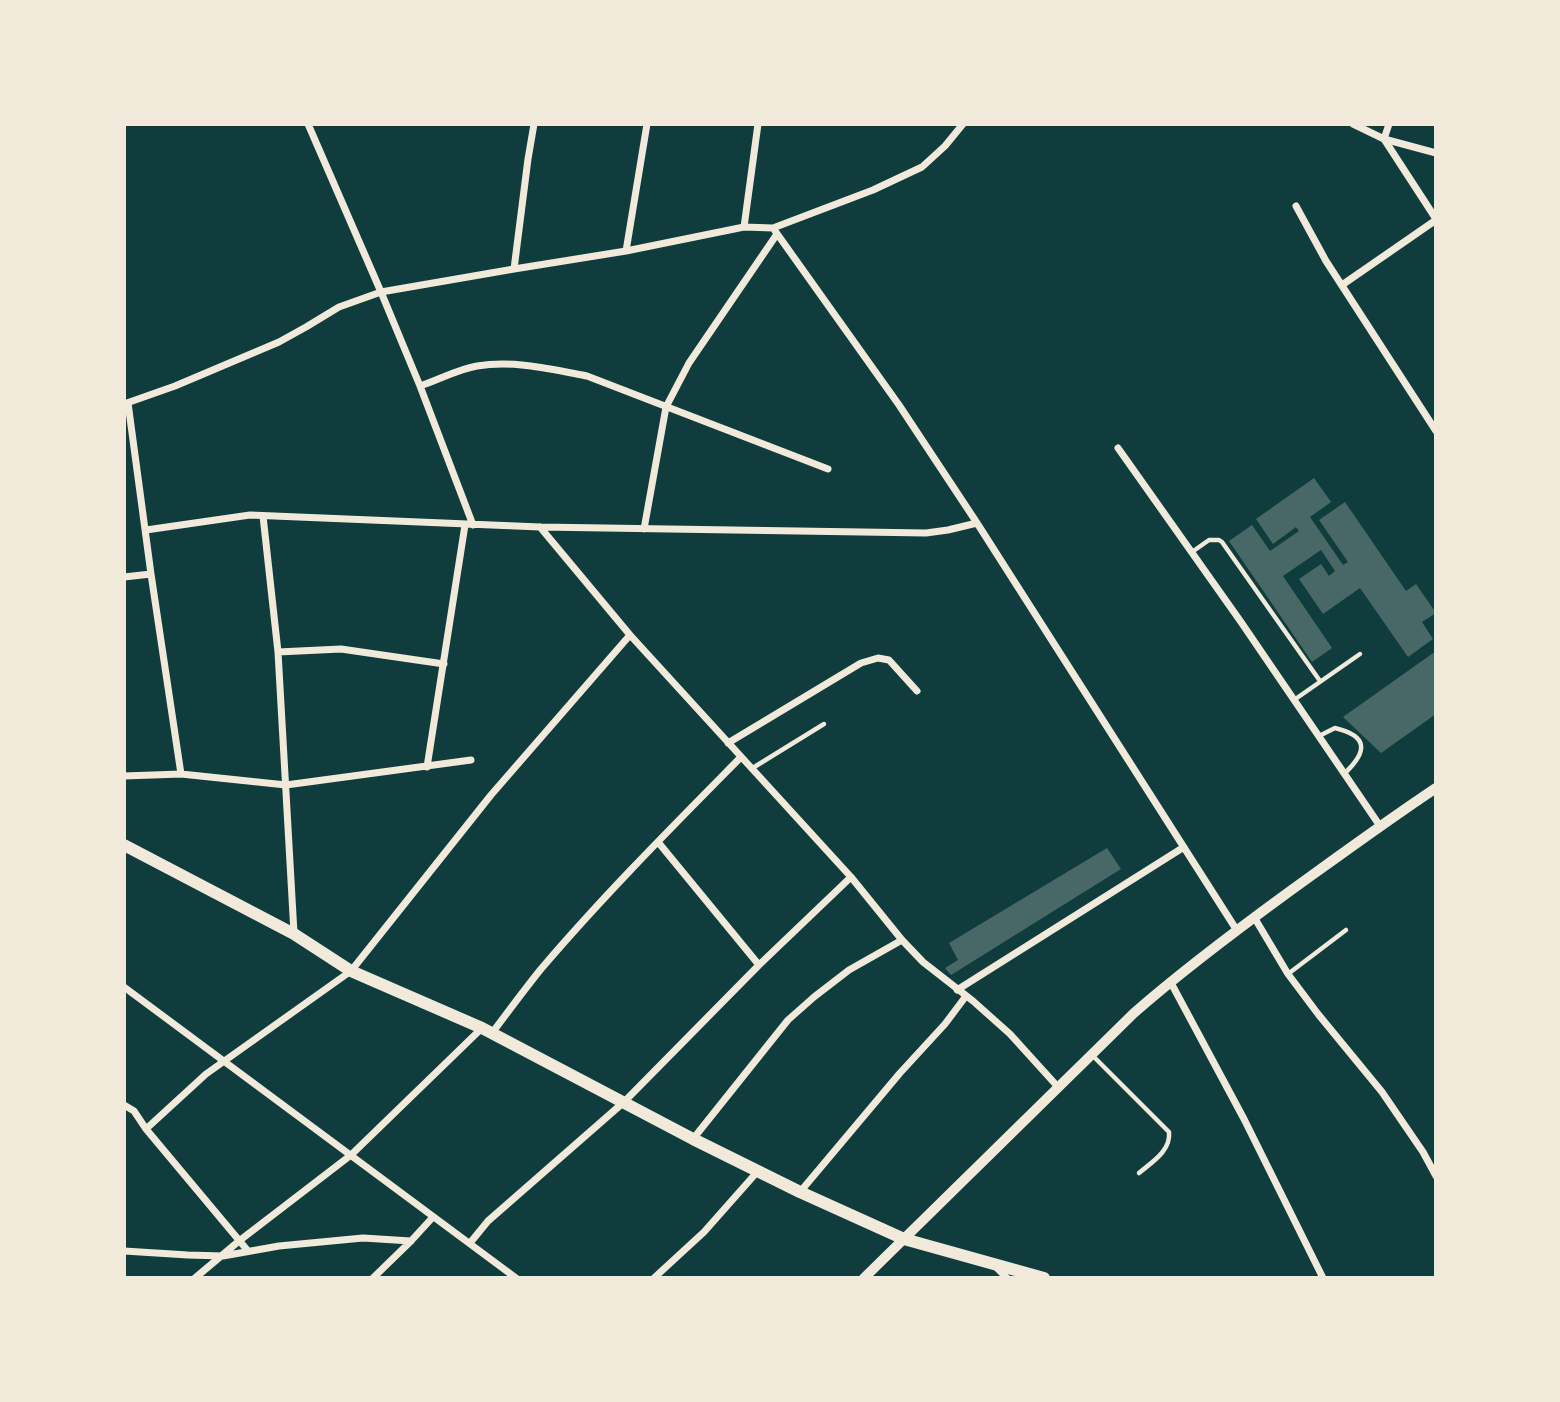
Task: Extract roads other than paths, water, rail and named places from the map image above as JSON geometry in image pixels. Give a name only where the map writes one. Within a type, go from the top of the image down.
[{"type":"main road","points":[[124,845],[294,934],[351,971],[487,1031],[800,1192],[904,1239],[1044,1278]]},
{"type":"street","points":[[308,124],[420,386],[469,525],[427,767]]},
{"type":"street","points":[[514,269],[534,124]]},
{"type":"street","points":[[626,251],[647,124]]},
{"type":"street","points":[[744,227],[758,124]]},
{"type":"street","points":[[181,774],[126,403],[175,386],[279,342],[339,307],[382,292],[626,251],[744,227],[775,231],[922,167],[946,146],[963,124]]},
{"type":"street","points":[[1353,124],[1384,139],[1436,153]]},
{"type":"street","points":[[1384,139],[1389,124]]},
{"type":"street","points":[[1342,285],[1436,220],[1384,139]]},
{"type":"street","points":[[1296,206],[1315,243],[1436,430]]},
{"type":"street","points":[[644,529],[666,407],[689,363],[775,231]]},
{"type":"street","points":[[775,231],[899,405],[977,523],[1236,929]]},
{"type":"street","points":[[420,386],[476,366],[516,364],[587,376],[828,469]]},
{"type":"street","points":[[1118,448],[1380,825]]},
{"type":"street","points":[[146,530],[240,516],[540,527],[926,533],[977,523]]},
{"type":"street","points":[[263,516],[278,652],[294,934]]},
{"type":"street","points":[[540,527],[630,635],[851,877],[902,940],[923,962],[1010,1034],[1058,1087]]},
{"type":"street","points":[[124,577],[151,574]]},
{"type":"street","points":[[146,1129],[206,1074],[351,971],[491,795],[630,635]]},
{"type":"street","points":[[278,652],[341,649],[444,664]]},
{"type":"street","points":[[728,743],[861,663],[878,657],[890,660],[916,691]]},
{"type":"street","points":[[195,1278],[351,1154],[487,1031],[580,925],[741,757]]},
{"type":"street","points":[[124,776],[181,774],[286,785],[471,760]]},
{"type":"street","points":[[864,1278],[1170,981],[1236,929],[1436,788]]},
{"type":"street","points":[[658,842],[760,965]]},
{"type":"street","points":[[957,990],[1184,847]]},
{"type":"street","points":[[470,1242],[488,1221],[624,1102],[851,877]]},
{"type":"street","points":[[1254,917],[1288,974],[1382,1092],[1436,1176]]},
{"type":"street","points":[[693,1139],[788,1020],[849,970],[902,940]]},
{"type":"street","points":[[1170,981],[1244,1119],[1323,1278]]},
{"type":"street","points":[[124,986],[470,1242],[504,1275],[516,1278]]},
{"type":"street","points":[[800,1192],[966,996]]},
{"type":"street","points":[[124,1105],[134,1111],[248,1251]]},
{"type":"street","points":[[654,1278],[704,1232],[759,1171]]},
{"type":"street","points":[[373,1278],[433,1217]]},
{"type":"street","points":[[124,1251],[223,1256],[363,1238],[411,1241]]},
{"type":"street","points":[[995,1265],[1007,1278]]},
{"type":"lane","points":[[1192,552],[1209,540],[1222,542],[1320,681]]},
{"type":"lane","points":[[1294,700],[1360,654]]},
{"type":"lane","points":[[751,769],[824,724]]},
{"type":"lane","points":[[1319,736],[1335,728],[1350,732],[1360,741],[1357,762],[1345,774]]},
{"type":"lane","points":[[1288,974],[1346,930]]},
{"type":"lane","points":[[1092,1055],[1169,1132],[1170,1141],[1166,1149],[1139,1173]]}]
